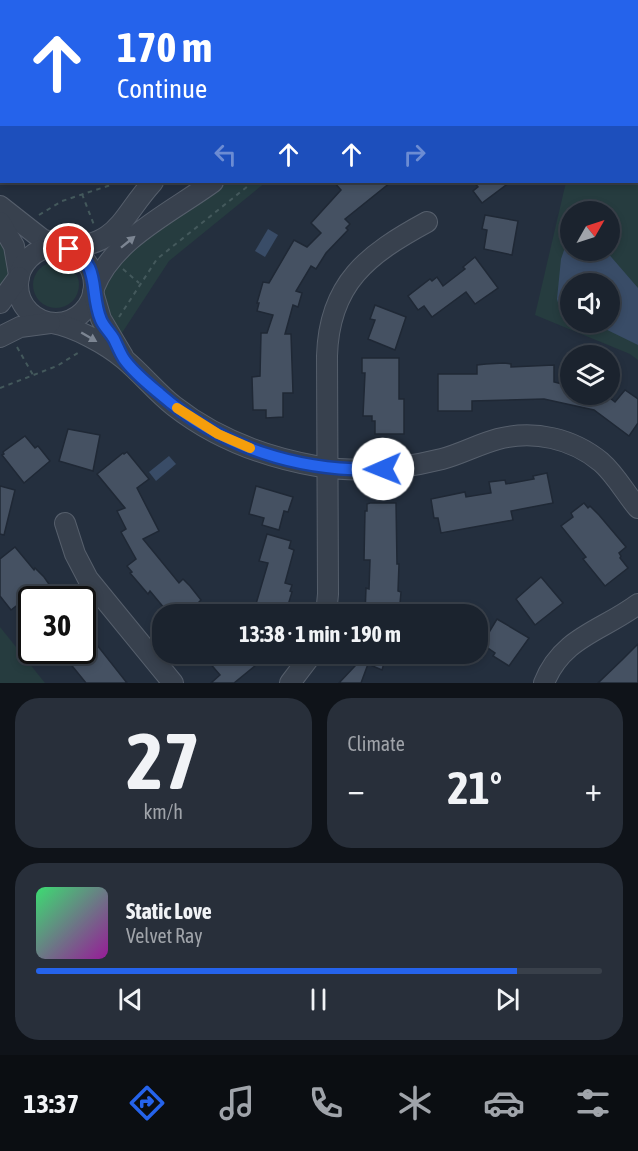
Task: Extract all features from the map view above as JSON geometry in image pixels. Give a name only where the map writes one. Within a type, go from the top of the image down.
[{"type":"street","points":[[0,303],[34,254],[46,249],[89,245],[108,236],[119,226],[152,183]]},
{"type":"street","points":[[0,337],[20,327],[67,321],[80,315],[89,304],[105,265],[115,254],[155,222],[212,183]]},
{"type":"street","points":[[0,206],[36,234],[79,255],[86,262],[93,278],[101,319],[124,359]]},
{"type":"street","points":[[0,222],[15,249],[19,293],[25,307],[36,317],[81,332],[124,359],[175,406],[218,434],[277,457],[328,468],[367,470],[420,464],[454,456],[497,439],[512,436],[542,436],[564,441],[595,457],[614,475],[638,508]]},
{"type":"street","points":[[327,604],[327,348],[330,328],[337,306],[350,280],[366,262],[391,242],[427,222]]},
{"type":"street","points":[[65,524],[75,554],[88,579],[173,683]]},
{"type":"street","points":[[544,683],[552,667],[573,643],[638,604]]},
{"type":"street","points":[[290,683],[304,664]]},
{"type":"path","points":[[36,217],[62,201],[117,183]]},
{"type":"path","points":[[116,320],[157,259],[252,183]]},
{"type":"path","points":[[0,388],[57,366],[85,347]]},
{"type":"green space","points":[[225,183],[265,183],[169,261],[120,336],[113,327],[104,295],[105,286],[119,261]]},
{"type":"green space","points":[[566,183],[638,183],[638,360],[620,350],[620,345],[608,345],[579,333],[620,333],[620,273],[560,273],[560,325],[535,315],[560,208],[560,261],[620,261],[620,201],[562,201]]},
{"type":"green space","points":[[0,235],[9,271],[0,290]]},
{"type":"green space","points":[[56,262],[72,269],[79,285],[72,301],[56,308],[40,301],[33,285],[40,269]]},
{"type":"green space","points":[[0,627],[18,649],[18,664],[30,664],[45,683],[0,683]]},
{"type":"water","points":[[268,229],[278,235],[265,257],[255,251]]},
{"type":"water","points":[[561,261],[615,261],[638,288],[638,345],[613,333],[620,333],[620,273],[560,273],[560,307],[557,299]]},
{"type":"water","points":[[169,456],[176,464],[156,481],[149,472]]},
{"type":"building","points":[[335,183],[390,183],[345,219],[350,224],[346,228],[348,230],[326,253],[316,269],[311,266],[296,291],[302,293],[298,307],[293,305],[285,334],[291,334],[293,393],[283,393],[283,417],[266,418],[266,410],[253,410],[252,377],[260,376],[261,333],[267,333],[273,315],[257,311],[263,282],[269,283],[294,240],[307,247],[321,233],[311,223],[341,190]]},
{"type":"building","points":[[475,183],[509,183],[482,203],[473,191],[478,187]]},
{"type":"building","points":[[485,215],[518,221],[512,255],[484,249],[487,230],[482,229]]},
{"type":"building","points":[[475,257],[498,288],[475,304],[466,292],[432,317],[424,306],[418,310],[408,296],[430,279],[432,281],[437,277],[443,286],[465,269],[463,267]]},
{"type":"building","points":[[375,305],[406,317],[395,350],[368,339],[375,320],[370,319]]},
{"type":"building","points":[[362,358],[399,358],[399,399],[404,399],[404,434],[375,434],[375,421],[372,421],[372,416],[363,416],[365,373],[362,373]]},
{"type":"building","points":[[504,363],[511,364],[511,367],[554,365],[554,382],[560,384],[560,403],[544,399],[472,401],[472,411],[438,411],[438,374],[477,374],[477,365]]},
{"type":"building","points":[[625,390],[638,399],[638,423],[629,436],[594,410],[571,405],[620,405],[620,396]]},
{"type":"building","points":[[68,429],[100,435],[93,471],[59,461]]},
{"type":"building","points":[[25,436],[35,448],[38,446],[50,461],[24,483],[2,455]]},
{"type":"building","points":[[127,452],[149,479],[137,488],[159,531],[143,539],[179,583],[183,579],[190,586],[201,600],[199,604],[161,604],[150,591],[148,594],[130,573],[132,572],[127,566],[136,559],[121,532],[126,529],[117,511],[125,508],[97,474]]},
{"type":"building","points":[[547,473],[553,503],[511,511],[513,520],[441,533],[438,518],[434,518],[431,499],[465,492],[466,497],[491,493],[489,482],[505,480],[506,484],[534,479],[533,476]]},
{"type":"building","points":[[0,486],[15,490],[4,535],[0,534]]},
{"type":"building","points":[[256,486],[293,497],[288,512],[284,511],[279,530],[262,525],[264,518],[249,514]]},
{"type":"building","points":[[396,503],[400,604],[365,604],[366,588],[369,589],[370,560],[364,560],[365,511],[367,511],[367,504]]},
{"type":"building","points":[[584,503],[599,515],[626,547],[619,553],[628,568],[605,586],[583,559],[586,557],[561,526],[573,517],[571,513]]},
{"type":"building","points":[[267,534],[291,541],[289,548],[294,550],[285,583],[292,585],[288,604],[256,604],[268,563],[259,561]]},
{"type":"building","points":[[15,547],[50,586],[18,586],[18,605],[11,610],[0,596],[0,559]]},
{"type":"building","points":[[541,577],[563,603],[535,625],[516,599]]},
{"type":"building","points":[[497,619],[529,638],[509,666],[493,656],[495,653],[488,648],[488,634]]},
{"type":"building","points":[[638,644],[638,683],[598,683],[622,660]]},
{"type":"building","points":[[97,645],[127,683],[86,683],[71,664],[96,664]]},
{"type":"building","points":[[211,664],[256,665],[234,683],[211,683],[220,675]]},
{"type":"building","points":[[351,664],[368,664],[361,683],[339,683],[355,666]]},
{"type":"building","points":[[368,664],[384,664],[382,670]]},
{"type":"slow traffic","points":[[177,408],[218,434],[250,448]]},
{"type":"route","points":[[69,249],[79,255],[89,267],[99,315],[124,359],[152,387],[184,413],[227,438],[277,457],[328,468],[383,469]]}]
